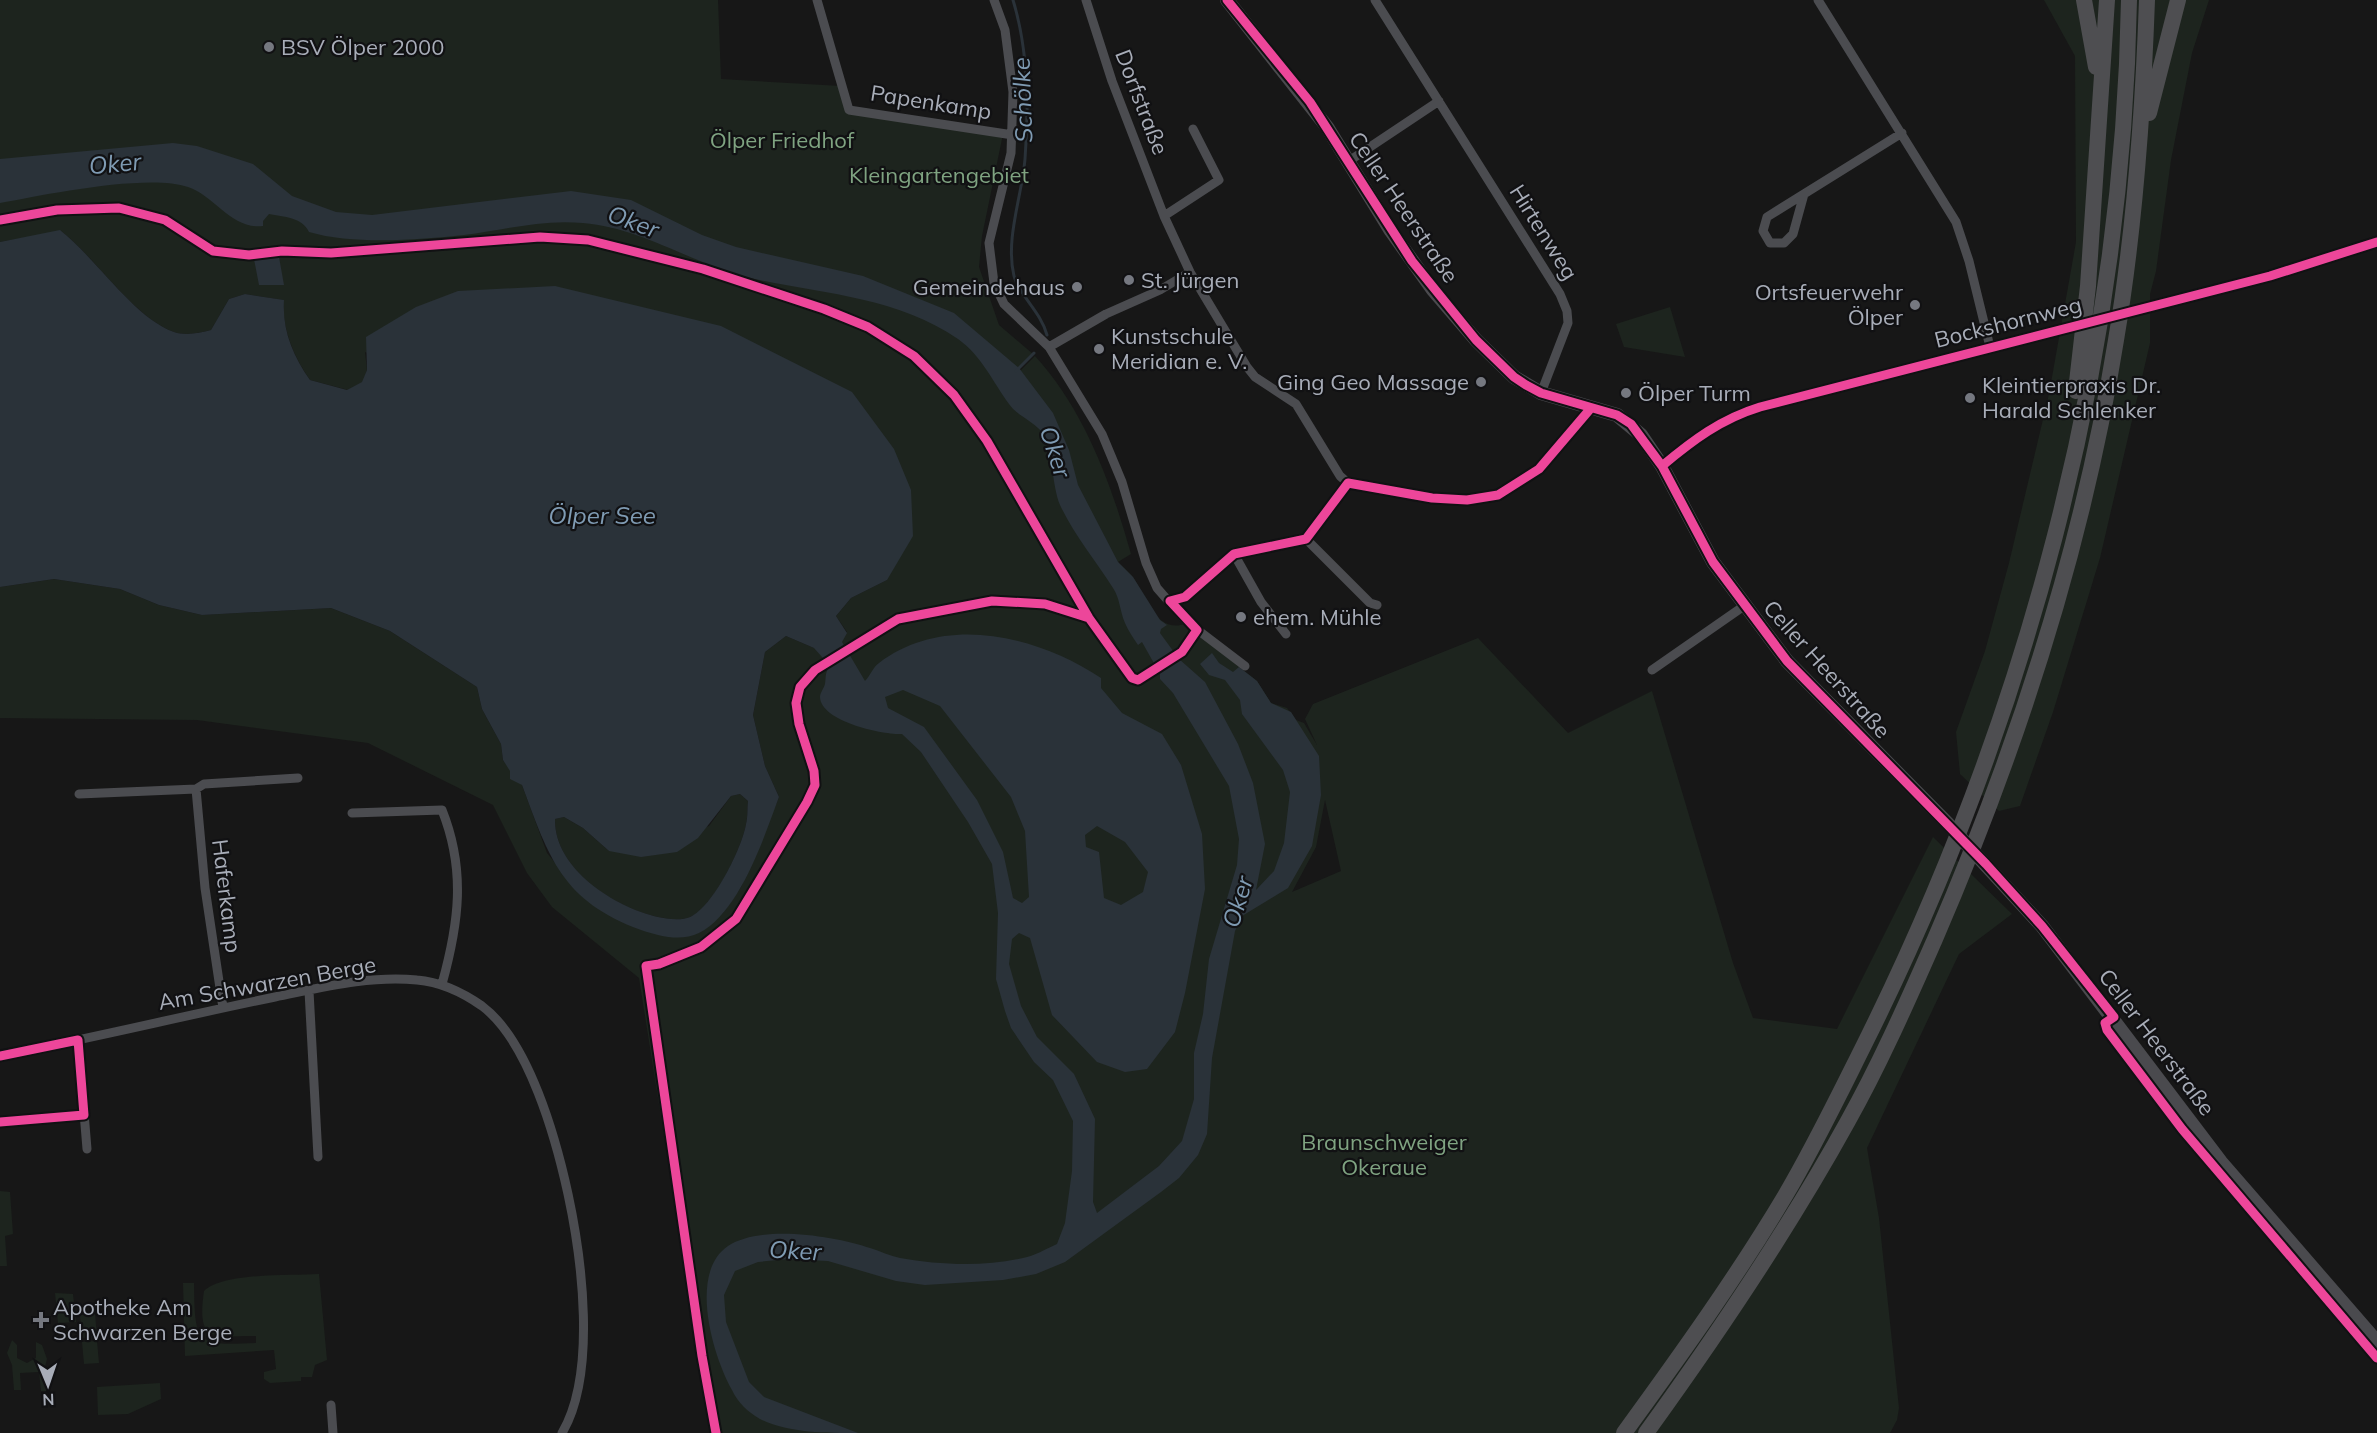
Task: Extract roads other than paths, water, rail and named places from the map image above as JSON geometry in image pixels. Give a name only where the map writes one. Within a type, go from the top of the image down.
[{"type":"highway","points":[[2084,0],[2093,43],[2100,128]]},
{"type":"highway","points":[[2096,285],[2100,128],[2107,0]]},
{"type":"highway","points":[[1624,1433],[1712,1309],[1786,1194],[1831,1112],[1887,999],[1943,874],[1975,794],[2027,634],[2062,505],[2123,108],[2129,0]]},
{"type":"highway","points":[[1646,1433],[1728,1320],[1802,1203],[1850,1118],[1904,1008],[1988,812],[2048,633],[2097,441],[2125,280],[2137,161],[2147,0]]},
{"type":"highway","points":[[2137,161],[2178,0]]},
{"type":"main road","name":"Celler Heerstraße","points":[[1227,0],[1310,102],[1349,161],[1390,231],[1433,290],[1514,377],[1541,393],[1617,415],[1631,424],[1662,466],[1713,562],[1744,606],[1795,669],[1948,824],[2042,926],[2221,1162],[2377,1342]]},
{"type":"street","name":"Papenkamp","points":[[817,0],[849,110],[1013,135]]},
{"type":"street","points":[[994,0],[1006,40],[1013,92],[1013,135],[1007,174],[991,227],[991,265],[994,283],[1004,304],[1049,347],[1102,434],[1122,482],[1151,577],[1157,588],[1186,621],[1245,666]]},
{"type":"street","name":"Dorfstraße","points":[[1086,0],[1112,81],[1164,216],[1190,272],[1247,367],[1255,377],[1296,404],[1333,468],[1348,483]]},
{"type":"street","name":"Hirtenweg","points":[[1375,0],[1539,260],[1567,310],[1568,323],[1541,393]]},
{"type":"street","points":[[1818,0],[1956,222],[1969,261],[1990,347]]},
{"type":"street","points":[[1349,161],[1439,101]]},
{"type":"street","points":[[1164,216],[1220,180],[1193,129]]},
{"type":"street","points":[[1804,194],[1793,234],[1784,243],[1770,243],[1763,231],[1767,217],[1902,133]]},
{"type":"street","name":"Bockshornweg","points":[[1662,466],[1705,431],[1736,414],[2270,276],[2377,242]]},
{"type":"street","points":[[1049,347],[1106,314],[1160,290],[1190,272]]},
{"type":"street","points":[[1170,601],[1185,597],[1234,554],[1306,539],[1348,483],[1440,499],[1475,500],[1498,495],[1539,470],[1591,408]]},
{"type":"street","points":[[1306,539],[1370,603],[1377,605]]},
{"type":"street","points":[[1234,554],[1262,602],[1286,634]]},
{"type":"street","points":[[1652,670],[1744,606]]},
{"type":"street","points":[[79,794],[196,789],[204,784],[298,778]]},
{"type":"street","name":"Haferkamp","points":[[196,789],[205,888],[223,1008]]},
{"type":"street","points":[[352,813],[442,810],[453,838],[459,891],[455,937],[442,984]]},
{"type":"street","name":"Am Schwarzen Berge","points":[[0,1056],[223,1008],[309,991],[382,980],[414,979],[442,984],[483,1007],[510,1039],[542,1102],[559,1154],[580,1263],[582,1320],[578,1392],[562,1433]]},
{"type":"street","points":[[309,991],[318,1157]]},
{"type":"street","points":[[78,1040],[87,1149]]},
{"type":"street","points":[[0,1122],[84,1115]]},
{"type":"street","points":[[331,1405],[333,1433]]},
{"type":"water","name":"Ölper See","points":[[173,143],[197,146],[253,164],[292,196],[336,212],[372,215],[571,191],[631,200],[702,235],[736,247],[863,276],[954,313],[1019,368],[1053,413],[1069,450],[1078,485],[1118,562],[1133,577],[1160,620],[1167,625],[1161,629],[1160,633],[1179,659],[1205,682],[1238,744],[1253,783],[1265,844],[1256,890],[1274,871],[1284,843],[1290,792],[1283,770],[1242,714],[1240,700],[1225,680],[1209,675],[1200,664],[1212,653],[1219,663],[1233,672],[1239,667],[1257,681],[1271,703],[1291,712],[1319,756],[1321,795],[1312,846],[1288,888],[1242,916],[1235,931],[1212,1058],[1207,1134],[1198,1155],[1179,1178],[1065,1262],[1036,1274],[1003,1280],[925,1285],[896,1281],[828,1261],[787,1259],[758,1262],[735,1271],[724,1295],[726,1322],[749,1382],[764,1397],[858,1433],[795,1430],[760,1419],[737,1399],[725,1375],[712,1337],[708,1315],[709,1275],[716,1259],[728,1246],[742,1239],[759,1235],[798,1234],[855,1244],[896,1257],[915,1260],[962,1264],[993,1263],[1027,1257],[1057,1244],[1065,1223],[1072,1171],[1073,1121],[1053,1080],[1034,1062],[1011,1028],[1005,1011],[996,979],[998,913],[992,864],[968,822],[921,752],[902,734],[868,729],[842,720],[831,713],[823,706],[820,697],[825,684],[826,672],[830,666],[814,648],[786,636],[765,652],[753,715],[765,766],[779,797],[758,852],[727,909],[714,923],[692,936],[677,938],[663,936],[641,930],[614,918],[576,891],[562,874],[551,855],[522,785],[510,779],[510,771],[503,760],[501,744],[482,709],[477,687],[390,631],[331,608],[202,615],[159,605],[120,589],[54,579],[0,587],[0,242],[60,230],[144,314],[159,325],[183,334],[211,330],[229,299],[245,294],[284,300],[285,322],[290,342],[298,362],[310,380],[347,390],[362,382],[367,370],[366,337],[416,307],[458,291],[555,286],[721,326],[852,392],[894,449],[911,490],[913,536],[887,580],[851,598],[836,616],[847,633],[842,642],[865,681],[879,663],[905,648],[933,638],[962,635],[991,636],[1020,642],[1076,663],[1101,678],[1101,688],[1122,713],[1162,734],[1181,765],[1202,834],[1205,889],[1185,993],[1175,1032],[1147,1069],[1125,1072],[1097,1062],[1052,1015],[1030,938],[1019,933],[1012,939],[1009,964],[1021,1006],[1037,1037],[1074,1074],[1095,1119],[1093,1202],[1097,1213],[1159,1166],[1182,1141],[1194,1099],[1194,1053],[1203,1014],[1209,959],[1237,865],[1239,839],[1229,786],[1173,693],[1160,679],[1160,674],[1142,642],[1138,645],[1131,634],[1123,619],[1115,592],[1078,537],[1060,505],[1049,448],[1044,435],[1041,430],[1013,409],[980,361],[966,345],[935,325],[910,314],[860,299],[733,273],[648,239],[605,226],[553,222],[464,235],[386,240],[345,239],[309,232],[302,223],[269,214],[263,221],[263,226],[252,226],[233,218],[198,191],[170,183],[148,182],[95,187],[0,203],[0,159]],"holes":[[[903,690],[940,706],[1011,797],[1025,831],[1029,897],[1022,903],[1013,898],[1003,852],[977,800],[924,727],[888,708],[885,697]],[[740,794],[748,801],[747,821],[739,847],[717,890],[699,911],[686,918],[658,917],[641,912],[606,895],[576,869],[565,854],[557,837],[555,819],[564,817],[583,828],[609,851],[641,857],[677,852],[698,838],[731,796]],[[1097,826],[1125,842],[1148,872],[1143,892],[1121,905],[1104,898],[1099,852],[1086,847],[1085,835]]]},
{"type":"water","points":[[279,257],[284,285],[259,285],[254,259]]},
{"type":"waterway","name":"Schölke","points":[[1013,0],[1022,38],[1027,120],[1025,159],[1011,247],[1012,262],[1014,276],[1020,290],[1040,319],[1047,335]]},
{"type":"waterway","name":"Schölke","points":[[1016,371],[1034,353]]},
{"type":"place","name":"BSV Ölper 2000","points":[[269,47]]},
{"type":"place","name":"St. Jürgen","points":[[1129,280]]},
{"type":"place","name":"Gemeindehaus","points":[[1077,287]]},
{"type":"place","name":"Ortsfeuerwehr Ölper","points":[[1915,305]]},
{"type":"place","name":"Kunstschule Meridian e. V.","points":[[1099,349]]},
{"type":"place","name":"Ging Geo Massage","points":[[1481,382]]},
{"type":"place","name":"Ölper Turm","points":[[1626,393]]},
{"type":"place","name":"Kleintierpraxis Dr. Harald Schlenker","points":[[1970,398]]},
{"type":"place","name":"ehem. Mühle","points":[[1241,617]]},
{"type":"place","name":"Apotheke Am Schwarzen Berge","points":[[41,1320]]},
{"type":"park label","name":"Ölper Friedhof","points":[[782,140]]},
{"type":"park label","name":"Kleingartengebiet","points":[[939,175]]},
{"type":"park label","name":"Braunschweiger Okeraue","points":[[1384,1154]]},
{"type":"water label","name":"Oker","points":[[115,164]]},
{"type":"water label","name":"Oker","points":[[633,222]]},
{"type":"water label","name":"Oker","points":[[1055,452]]},
{"type":"water label","name":"Oker","points":[[1238,902]]},
{"type":"water label","name":"Oker","points":[[795,1251]]}]
